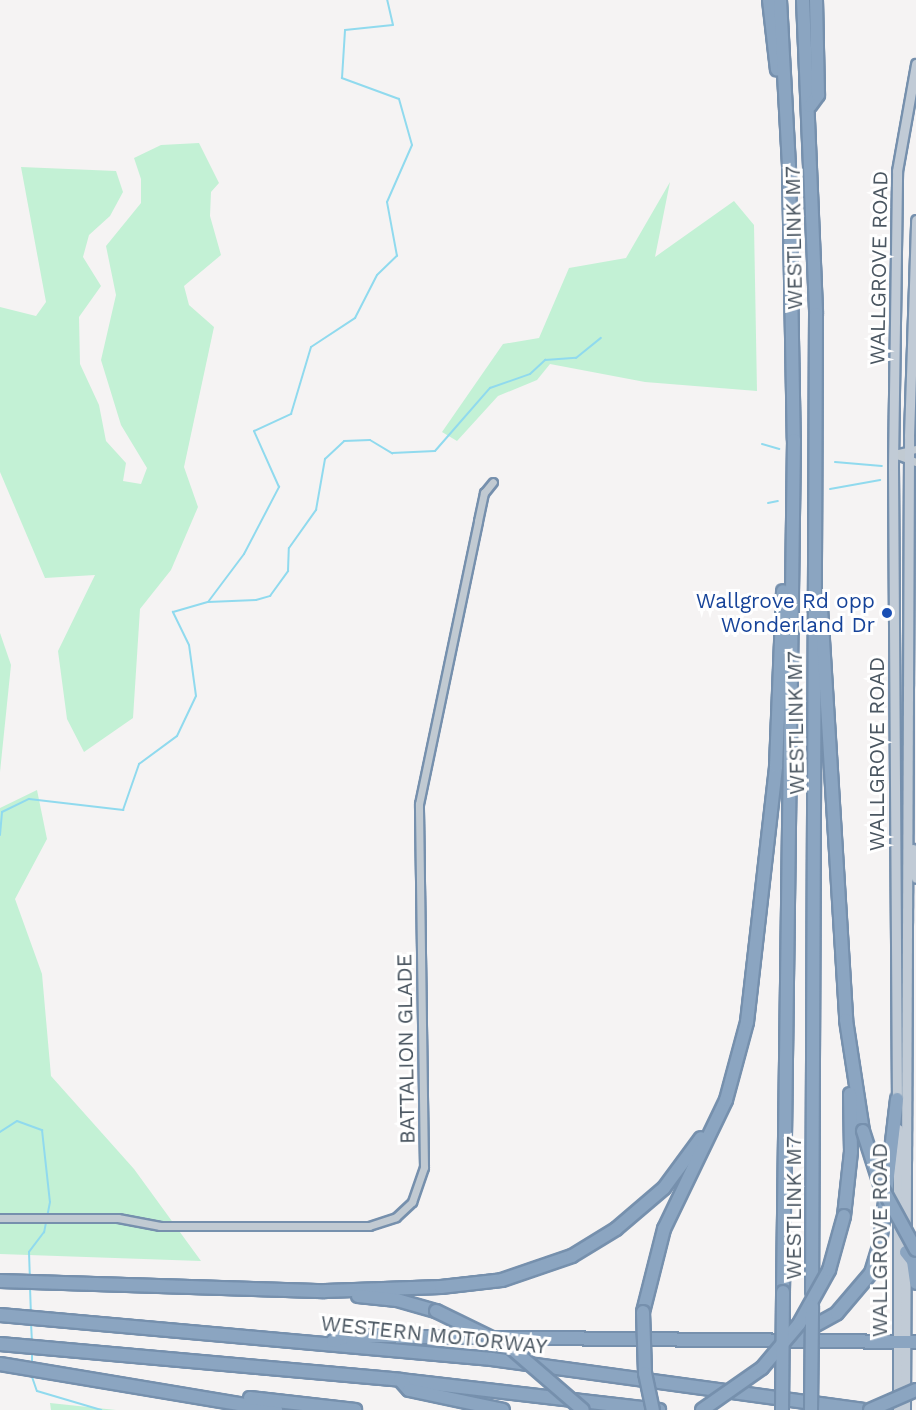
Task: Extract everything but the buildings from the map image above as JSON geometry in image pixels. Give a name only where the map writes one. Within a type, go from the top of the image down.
[{"type":"highway","points":[[770,0],[777,25]]},
{"type":"highway","points":[[777,25],[780,0]]},
{"type":"highway","points":[[803,0],[810,24]]},
{"type":"highway","points":[[810,24],[816,0]]},
{"type":"highway","name":"WESTLINK M7","points":[[810,24],[815,280],[816,593],[813,600],[815,963],[811,1410]]},
{"type":"highway","name":"WESTLINK M7","points":[[777,25],[780,59],[786,86],[793,321],[782,1410]]},
{"type":"highway","points":[[653,1410],[645,1373],[643,1312],[664,1229],[704,1149],[729,1087],[747,1022],[756,959],[776,766],[787,440],[791,427]]},
{"type":"highway","points":[[702,1410],[762,1368],[800,1324],[829,1270],[844,1216],[851,1152],[850,1054],[820,600],[816,593]]},
{"type":"highway","points":[[850,1054],[863,1131],[880,1184],[911,1251],[916,1283]]},
{"type":"highway","points":[[0,1281],[325,1291],[483,1283],[518,1276],[572,1256],[616,1230],[664,1188],[695,1148],[729,1087]]},
{"type":"highway","points":[[773,1340],[830,1317],[856,1295],[871,1273],[880,1244],[897,1099]]},
{"type":"highway","points":[[325,1291],[397,1300],[436,1311],[510,1347],[584,1410]]},
{"type":"highway","name":"WESTERN MOTORWAY","points":[[5,1315],[329,1343],[575,1370],[862,1410]]},
{"type":"highway","points":[[329,1343],[348,1336],[906,1342]]},
{"type":"highway","points":[[4,1345],[400,1380],[659,1410]]},
{"type":"highway","points":[[0,1364],[184,1392],[355,1410]]},
{"type":"highway","points":[[400,1380],[409,1390],[503,1410]]},
{"type":"highway","points":[[870,1410],[906,1391]]},
{"type":"highway","points":[[184,1392],[276,1410]]},
{"type":"main road","name":"WALLGROVE ROAD","points":[[905,1410],[906,1342],[897,1099],[894,454],[897,171],[916,64]]},
{"type":"main road","name":"WALLGROVE ROAD","points":[[906,1342],[911,1251],[908,796],[909,515],[912,462],[910,356],[916,220]]},
{"type":"main road","points":[[910,356],[916,424]]},
{"type":"main road","points":[[909,515],[916,485]]},
{"type":"main road","points":[[895,765],[909,765]]},
{"type":"main road","points":[[908,796],[916,878]]},
{"type":"main road","name":"WALLGROVE ROAD","points":[[898,1410],[906,1391]]},
{"type":"street","points":[[894,454],[912,449]]},
{"type":"street","points":[[894,454],[912,462]]},
{"type":"street","name":"BATTALION GLADE","points":[[4,1218],[118,1218],[160,1226],[369,1226],[396,1217],[416,1196],[424,1167],[419,804],[477,521],[484,493],[493,482]]},
{"type":"green space","points":[[199,143],[219,183],[211,192],[210,216],[221,255],[184,286],[189,305],[214,327],[184,467],[198,507],[171,570],[140,609],[133,718],[84,752],[67,719],[58,651],[95,575],[45,578],[0,472],[0,307],[36,316],[46,302],[21,167],[116,171],[123,192],[110,216],[89,235],[83,257],[101,286],[79,317],[80,364],[99,405],[106,441],[126,463],[123,481],[141,484],[147,468],[121,425],[101,360],[116,295],[106,246],[141,203],[141,179],[134,158],[161,145]]},
{"type":"green space","points":[[670,182],[655,257],[734,201],[754,225],[757,391],[645,382],[550,364],[537,380],[498,396],[457,441],[442,432],[503,344],[539,338],[569,268],[626,258]]},
{"type":"green space","points":[[0,633],[11,665],[0,772]]},
{"type":"green space","points":[[37,790],[47,839],[15,899],[42,974],[51,1076],[134,1169],[201,1261],[0,1254],[0,808]]},
{"type":"green space","points":[[50,1403],[116,1410],[51,1410]]},
{"type":"waterway","points":[[0,835],[2,812],[29,799],[123,810],[139,764],[177,736],[196,696],[189,645],[173,612],[208,602],[244,554],[279,487],[254,431],[291,414],[311,347],[355,318],[377,275],[397,256],[387,202],[412,145],[399,99],[342,78],[345,30],[393,25],[387,0]]},
{"type":"waterway","points":[[208,602],[256,600],[270,596],[288,571],[289,548],[316,510],[325,459],[344,441],[370,440],[392,453],[435,451],[490,388],[530,374],[545,360],[576,358],[601,338]]},
{"type":"waterway","points":[[762,444],[779,449]]},
{"type":"waterway","points":[[835,462],[882,466]]},
{"type":"waterway","points":[[830,489],[880,480]]},
{"type":"waterway","points":[[768,503],[778,501]]},
{"type":"waterway","points":[[0,1132],[17,1121],[42,1130],[50,1202],[44,1232],[29,1252],[30,1279]]},
{"type":"waterway","points":[[30,1287],[31,1315]]},
{"type":"waterway","points":[[31,1323],[32,1342]]},
{"type":"waterway","points":[[32,1350],[32,1365]]},
{"type":"waterway","points":[[31,1374],[37,1391],[101,1410]]},
{"type":"place","name":"Wallgrove Rd opp Wonderland Dr","points":[[887,613]]}]
